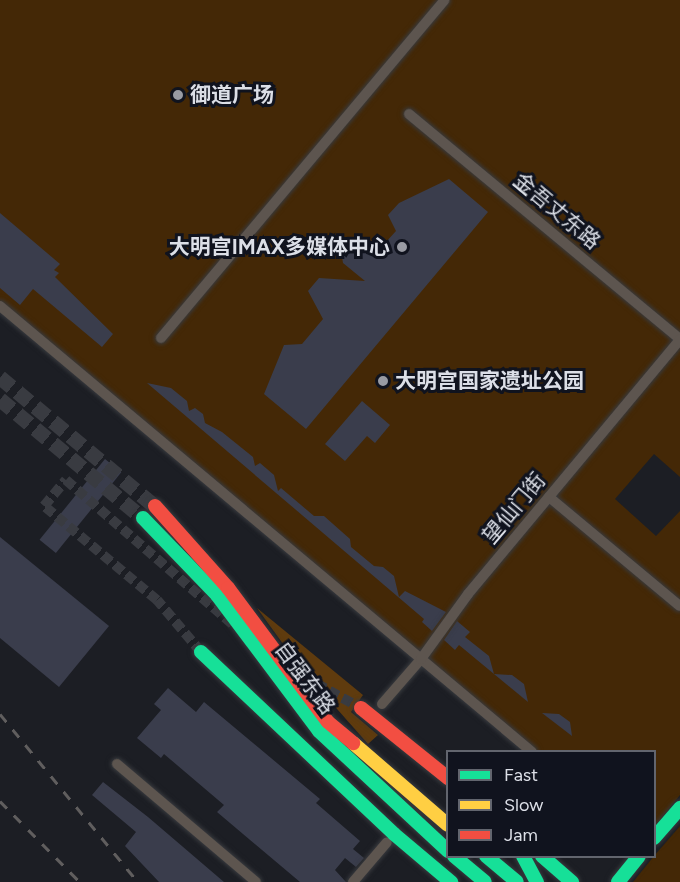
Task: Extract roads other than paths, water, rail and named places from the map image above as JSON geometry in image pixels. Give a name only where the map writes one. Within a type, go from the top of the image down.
[{"type":"main road","name":"自强东路","points":[[155,506],[228,588],[327,722],[446,824]]},
{"type":"main road","name":"自强东路","points":[[143,518],[217,595],[319,731],[446,850]]},
{"type":"main road","points":[[201,652],[394,834],[451,882]]},
{"type":"main road","points":[[361,708],[446,777]]},
{"type":"main road","points":[[656,836],[680,808]]},
{"type":"main road","points":[[456,858],[485,882]]},
{"type":"main road","points":[[488,858],[517,882]]},
{"type":"main road","points":[[524,858],[537,882]]},
{"type":"main road","points":[[544,858],[572,882]]},
{"type":"main road","points":[[618,882],[637,858]]},
{"type":"street","points":[[161,338],[445,0]]},
{"type":"street","name":"金吾丈东路","points":[[409,114],[680,339]]},
{"type":"street","points":[[0,306],[530,750]]},
{"type":"street","name":"望仙门街","points":[[382,704],[421,659],[468,594],[680,339]]},
{"type":"street","points":[[549,497],[680,606]]},
{"type":"street","points":[[117,764],[256,882]]},
{"type":"street","points":[[353,882],[387,842]]},
{"type":"tunnel","points":[[0,377],[155,506]]},
{"type":"tunnel","points":[[0,399],[143,518]]},
{"type":"tunnel","points":[[201,652],[157,600],[44,506],[66,480],[236,627]]},
{"type":"tunnel","points":[[290,669],[361,708]]},
{"type":"railway","points":[[0,714],[138,882]]},
{"type":"railway","points":[[0,801],[80,882]]},
{"type":"place","name":"御道广场","points":[[178,95]]},
{"type":"place","name":"大明宫IMAX多媒体中心","points":[[402,247]]},
{"type":"place","name":"大明宫国家遗址公园","points":[[383,381]]}]
